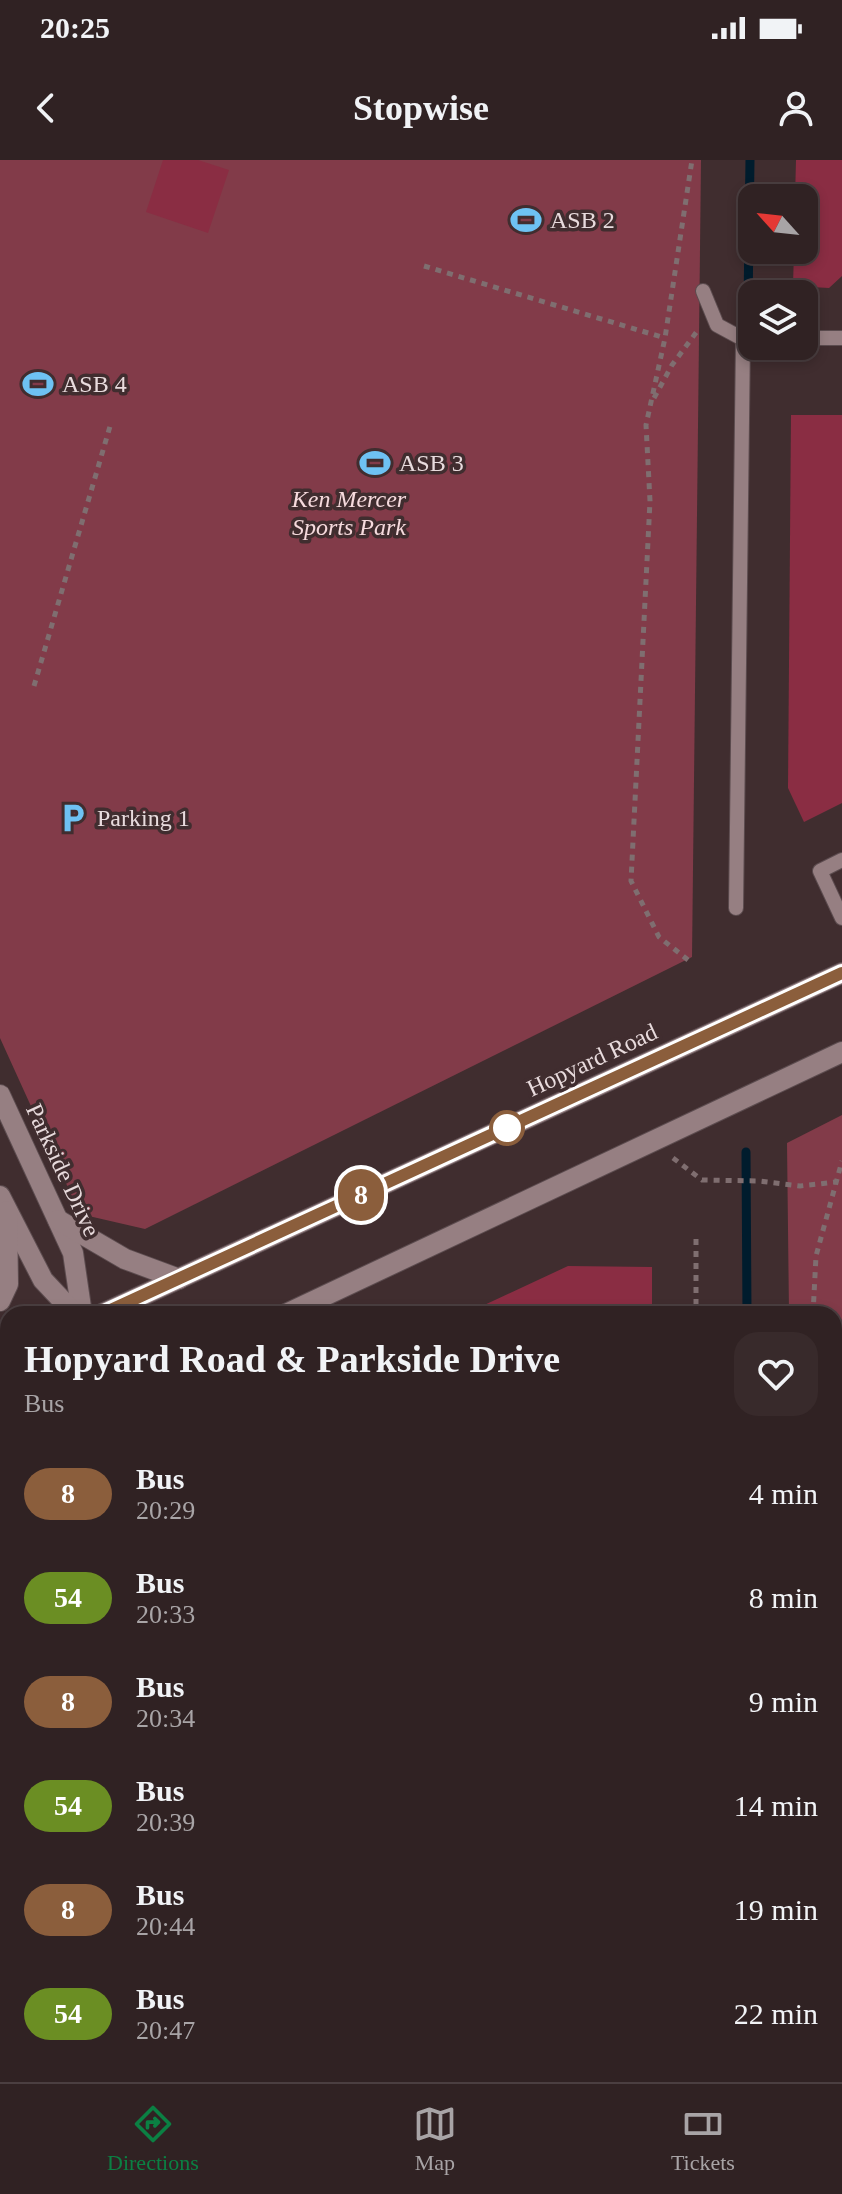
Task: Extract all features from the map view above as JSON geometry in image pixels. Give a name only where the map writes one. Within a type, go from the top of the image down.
[{"type":"main road","name":"Hopyard Road","points":[[120,1306],[842,973]]},
{"type":"main road","points":[[303,1306],[842,1052]]},
{"type":"main road","name":"Parkside Drive","points":[[0,1095],[73,1253],[81,1306]]},
{"type":"main road","points":[[0,1301],[8,1284],[4,1203]]},
{"type":"main road","points":[[4,1203],[43,1280],[67,1306]]},
{"type":"main road","points":[[58,1220],[125,1259],[179,1279]]},
{"type":"lane","points":[[703,291],[717,325],[738,334]]},
{"type":"lane","points":[[818,338],[842,338]]},
{"type":"lane","points":[[736,908],[748,360]]},
{"type":"lane","points":[[842,860],[820,871],[842,918]]},
{"type":"path","points":[[688,960],[659,937],[631,881],[650,501],[646,425],[665,338],[692,160]]},
{"type":"path","points":[[424,266],[665,338]]},
{"type":"path","points":[[650,406],[672,365],[711,313]]},
{"type":"path","points":[[34,686],[111,423]]},
{"type":"path","points":[[654,1140],[702,1180],[759,1181],[800,1186],[836,1182]]},
{"type":"path","points":[[813,1306],[816,1256],[842,1161]]},
{"type":"path","points":[[696,1239],[696,1306]]},
{"type":"green space","name":"Ken Mercer Sports Park","points":[[0,160],[701,160],[692,957],[145,1229],[80,1214],[0,1038]]},
{"type":"green space","points":[[842,1115],[842,1306],[789,1306],[787,1143]]},
{"type":"building","points":[[163,160],[198,160],[229,170],[208,233],[146,212]]},
{"type":"building","points":[[796,160],[842,160],[842,276],[829,288],[818,287],[818,280],[793,280],[794,264],[818,264],[818,184],[795,184]]},
{"type":"building","points":[[791,415],[842,415],[842,803],[804,822],[788,788]]},
{"type":"building","points":[[568,1266],[652,1267],[652,1306],[482,1306]]},
{"type":"waterway","points":[[748,280],[750,160]]},
{"type":"waterway","points":[[746,1152],[747,1306]]},
{"type":"bus line","name":"8","points":[[119,1306],[842,973]]},
{"type":"place","name":"ASB 2","points":[[526,220]]},
{"type":"place","name":"ASB 4","points":[[38,384]]},
{"type":"place","name":"ASB 3","points":[[375,463]]},
{"type":"place","name":"Parking 1","points":[[73,818]]}]
